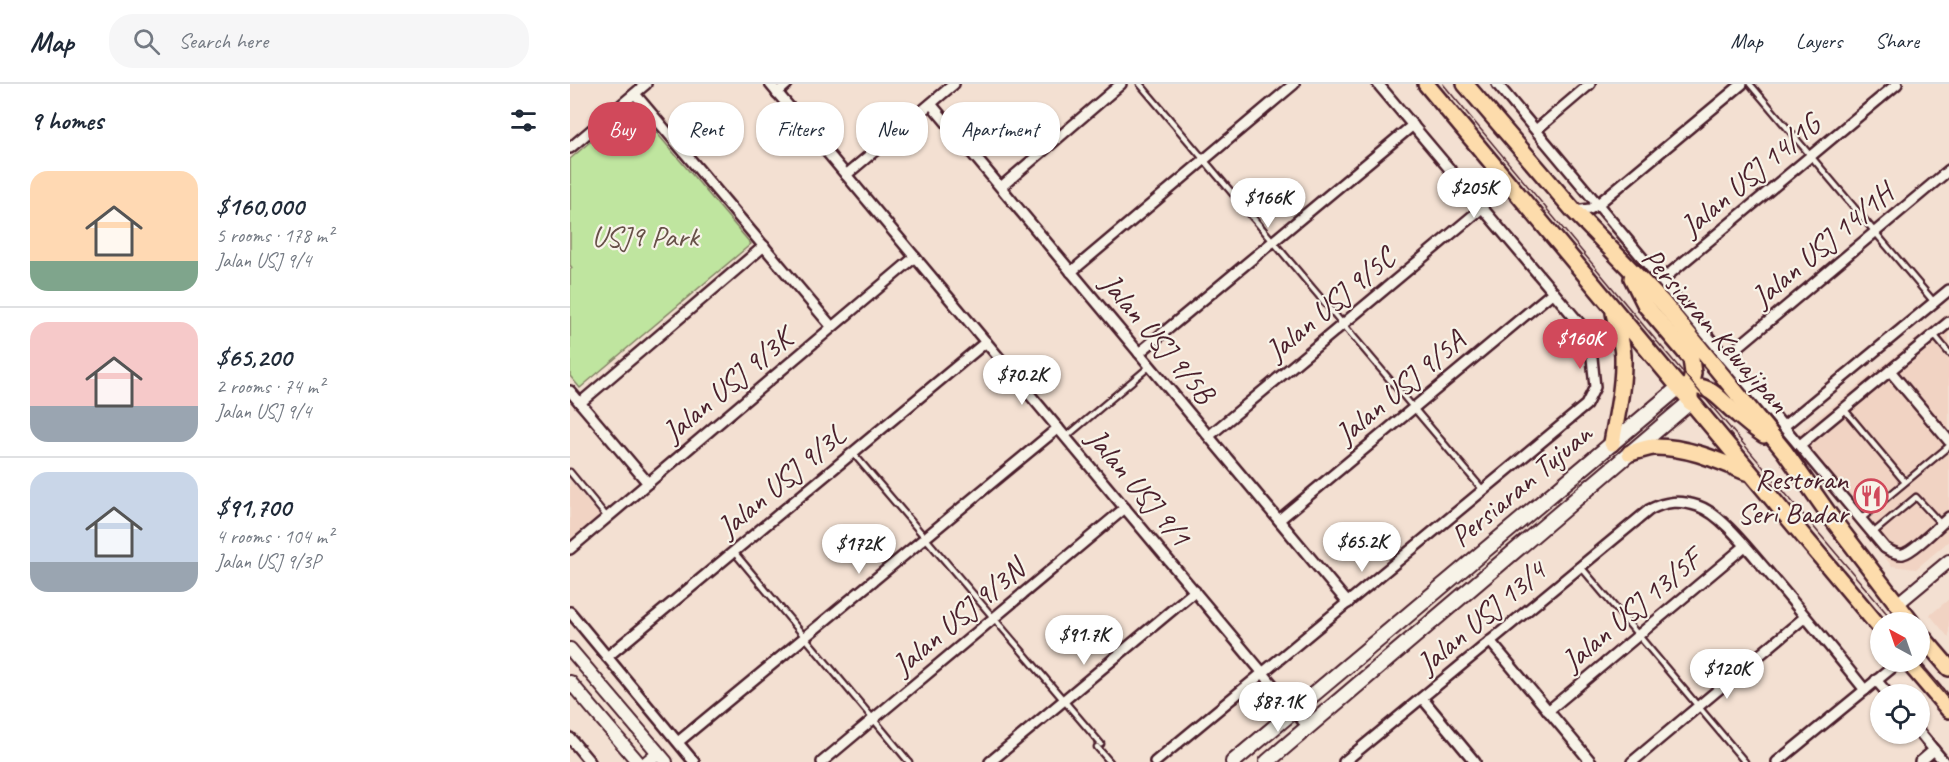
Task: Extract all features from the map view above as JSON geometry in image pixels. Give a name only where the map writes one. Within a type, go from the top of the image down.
[{"type":"main road","points":[[1426,84],[1613,310],[1684,387],[1690,402],[1870,617]]},
{"type":"main road","name":"Persiaran Kewajipan","points":[[1465,84],[1574,211],[1662,302],[1785,452],[1902,612]]},
{"type":"main road","points":[[1627,267],[1646,306],[1691,359],[1693,373],[1684,387]]},
{"type":"main road","points":[[1612,443],[1622,396],[1623,353],[1613,310]]},
{"type":"main road","points":[[1684,387],[1703,387],[1715,393],[1737,414],[1785,452]]},
{"type":"main road","name":"Persiaran Tujuan","points":[[1233,762],[1612,443],[1684,387]]},
{"type":"main road","name":"Persiaran Tujuan","points":[[1268,762],[1690,402]]},
{"type":"main road","points":[[1630,453],[1652,447],[1672,448],[1693,452],[1749,473]]},
{"type":"main road","points":[[1930,645],[1949,668]]},
{"type":"main road","points":[[1917,672],[1949,710]]},
{"type":"street","points":[[570,148],[646,84]]},
{"type":"street","name":"Jalan USJ 9/1","points":[[770,84],[1308,727]]},
{"type":"street","points":[[777,93],[787,84]]},
{"type":"street","points":[[1001,187],[1121,84]]},
{"type":"street","points":[[1071,272],[1294,84]]},
{"type":"street","points":[[1155,762],[1586,405],[1595,387],[1590,338],[1378,84]]},
{"type":"street","points":[[1497,84],[1885,548],[1902,554],[1910,551],[1949,517]]},
{"type":"street","points":[[1536,130],[1590,84]]},
{"type":"street","points":[[1574,211],[1590,209],[1598,204],[1742,84]]},
{"type":"street","name":"Jalan USJ 14/1G","points":[[1662,280],[1897,84]]},
{"type":"street","points":[[846,175],[931,104],[948,86]]},
{"type":"street","points":[[635,94],[832,327]]},
{"type":"street","name":"Jalan USJ 9/5B","points":[[931,104],[1348,603]]},
{"type":"street","points":[[1139,353],[1413,125]]},
{"type":"street","name":"Jalan USJ 14/1H","points":[[1726,357],[1949,170]]},
{"type":"street","name":"Jalan USJ 9/5C","points":[[1209,436],[1482,208]]},
{"type":"street","points":[[580,403],[764,246]]},
{"type":"street","name":"Jalan USJ 9/3K","points":[[572,543],[648,483],[915,257]]},
{"type":"street","points":[[1784,426],[1949,290]]},
{"type":"street","name":"Jalan USJ 9/5A","points":[[1279,520],[1553,292]]},
{"type":"street","points":[[1800,445],[1949,322]]},
{"type":"street","name":"Jalan USJ 9/3L","points":[[607,657],[986,342]]},
{"type":"street","points":[[1890,371],[1949,441]]},
{"type":"street","points":[[570,392],[648,483]]},
{"type":"street","points":[[678,742],[1058,428]]},
{"type":"street","name":"Jalan USJ 13/4","points":[[1344,762],[1649,510],[1672,501],[1700,506],[1722,521],[1745,546]]},
{"type":"street","name":"Jalan USJ 9/3N","points":[[822,762],[1125,508]]},
{"type":"street","points":[[1745,546],[1865,690]]},
{"type":"street","name":"Jalan USJ 13/5F","points":[[1548,711],[1745,546]]},
{"type":"street","points":[[1896,605],[1949,561]]},
{"type":"street","points":[[990,762],[1195,591]]},
{"type":"street","points":[[570,612],[694,762]]},
{"type":"street","points":[[1632,762],[1805,617]]},
{"type":"street","points":[[1490,641],[1591,762]]},
{"type":"street","points":[[570,649],[662,757],[647,762]]},
{"type":"street","points":[[1777,762],[1886,672]]},
{"type":"street","points":[[1876,680],[1879,684]]},
{"type":"street","points":[[570,682],[638,762]]},
{"type":"street","points":[[1422,698],[1475,762]]},
{"type":"street","points":[[570,738],[590,762]]},
{"type":"street","points":[[1929,744],[1944,762]]},
{"type":"street","points":[[1920,762],[1934,750]]},
{"type":"lane","points":[[1140,84],[1483,491]]},
{"type":"lane","points":[[1750,84],[1934,302]]},
{"type":"lane","points":[[1934,335],[1949,353]]},
{"type":"lane","points":[[1066,437],[1150,366]]},
{"type":"lane","points":[[1844,409],[1905,482]]},
{"type":"lane","points":[[1861,519],[1949,446]]},
{"type":"lane","points":[[853,453],[1064,701],[1110,762]]},
{"type":"lane","points":[[570,472],[607,517]]},
{"type":"lane","points":[[1873,533],[1916,497],[1941,525]]},
{"type":"lane","points":[[734,552],[909,762]]},
{"type":"lane","points":[[1581,567],[1745,762]]},
{"type":"shaded area","points":[[1949,312],[1949,541],[1916,569],[1892,566],[1788,442]]},
{"type":"shaded area","points":[[570,480],[601,517],[570,543]]},
{"type":"shaded area","points":[[1949,599],[1949,638],[1930,615]]},
{"type":"green space","name":"USJ9 Park","points":[[656,132],[668,146],[668,156],[676,156],[751,244],[580,388],[570,376],[570,270],[572,268],[570,265],[570,159],[588,144],[588,156],[656,156]]},
{"type":"tram line","points":[[1443,84],[1886,612]]},
{"type":"tram line","points":[[1925,672],[1949,700]]},
{"type":"place","name":"Restoran Seri Badar","points":[[1871,496]]}]
